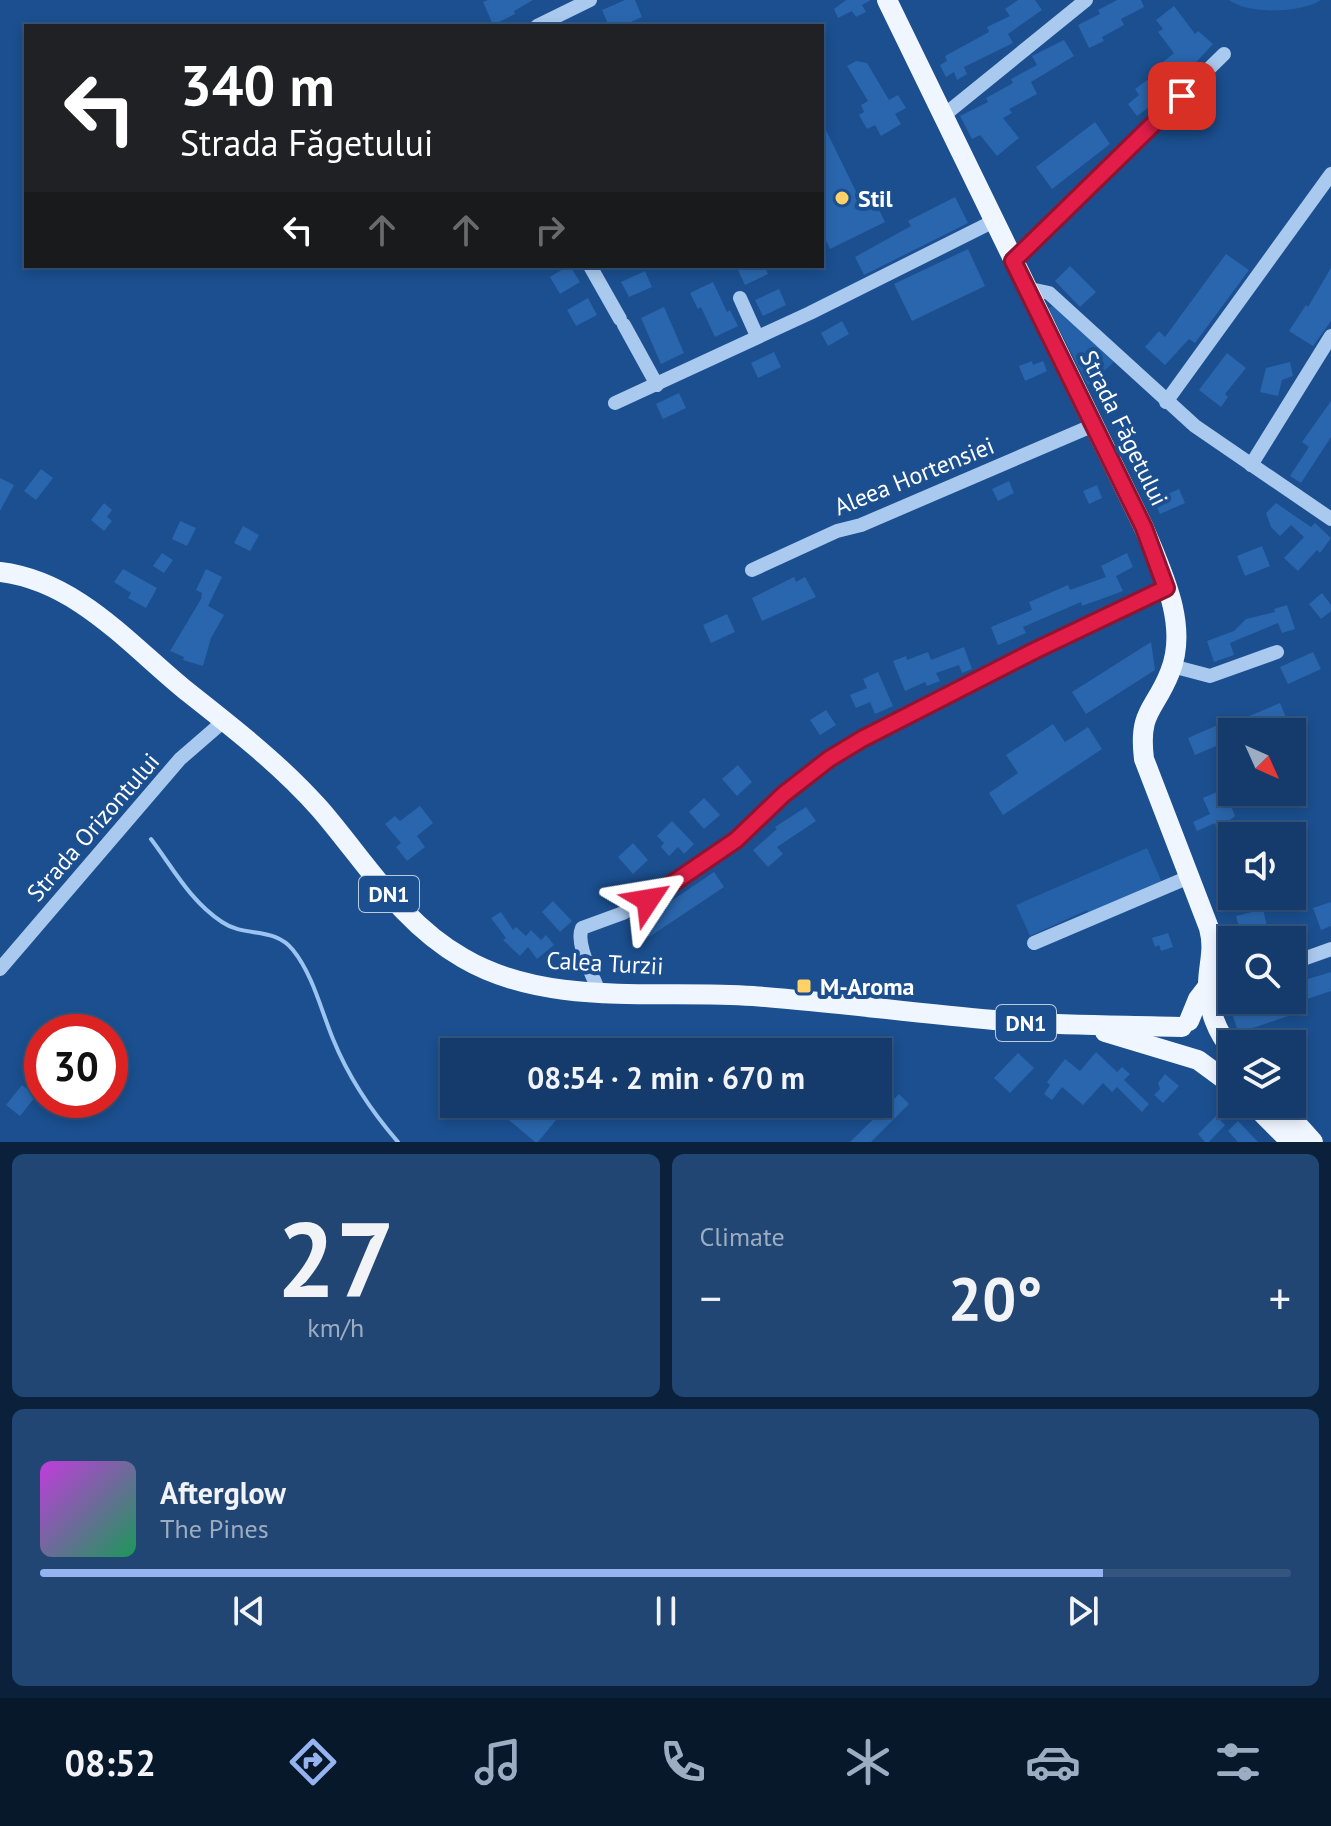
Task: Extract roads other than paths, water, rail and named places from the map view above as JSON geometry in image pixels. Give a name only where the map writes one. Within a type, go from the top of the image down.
[{"type":"main road","name":"Strada Făgetului","points":[[887,0],[1144,528],[1166,588],[1177,626],[1172,666],[1145,719],[1142,745],[1152,782],[1212,940],[1213,958],[1208,986],[1220,1030]]},
{"type":"main road","name":"Calea Turzii","points":[[0,572],[34,579],[72,598],[132,641],[182,687]]},
{"type":"main road","name":"Calea Turzii","points":[[0,584],[30,590],[52,600],[182,687],[225,720],[298,785],[397,904],[439,943],[484,970],[525,984],[561,991],[749,996],[1093,1027],[1185,1024],[1204,1019],[1218,1033]]},
{"type":"main road","name":"Strada Făgetului","points":[[1185,1024],[1208,986]]},
{"type":"main road","points":[[1185,1024],[1178,1040],[1183,1052],[1193,1058],[1212,1055],[1218,1045]]},
{"type":"main road","name":"Calea Turzii","points":[[1093,1027],[1193,1058],[1218,1075]]},
{"type":"main road","points":[[1267,1118],[1291,1142]]},
{"type":"main road","points":[[1292,1118],[1313,1142]]},
{"type":"street","points":[[541,24],[590,0]]},
{"type":"street","points":[[943,116],[1086,0]]},
{"type":"street","points":[[1013,261],[1224,54]]},
{"type":"street","points":[[1166,402],[1331,174]]},
{"type":"street","points":[[615,403],[994,221]]},
{"type":"street","points":[[591,268],[657,385]]},
{"type":"street","points":[[1028,292],[1049,293],[1195,426],[1331,519]]},
{"type":"street","points":[[740,298],[757,336]]},
{"type":"street","points":[[1253,463],[1331,336]]},
{"type":"street","points":[[1253,463],[1270,444],[1331,350]]},
{"type":"street","name":"Aleea Hortensiei","points":[[752,570],[837,531],[861,525],[1094,425]]},
{"type":"street","points":[[599,992],[580,946],[578,936],[582,928],[623,913],[681,878],[736,840],[805,776],[862,739],[1166,588]]},
{"type":"street","points":[[1172,666],[1210,676],[1277,652]]},
{"type":"street","name":"Strada Orizontului","points":[[0,969],[180,759],[225,720]]},
{"type":"street","points":[[1034,943],[1189,877]]},
{"type":"street","points":[[1306,958],[1331,949]]},
{"type":"street","points":[[1208,986],[1218,985]]},
{"type":"waterway","points":[[151,839],[183,884],[211,914],[231,927],[277,938],[293,950],[311,982],[353,1080],[398,1142]]},
{"type":"place","name":"Stil","points":[[842,198]]},
{"type":"place","name":"M-Aroma","points":[[804,986]]}]
